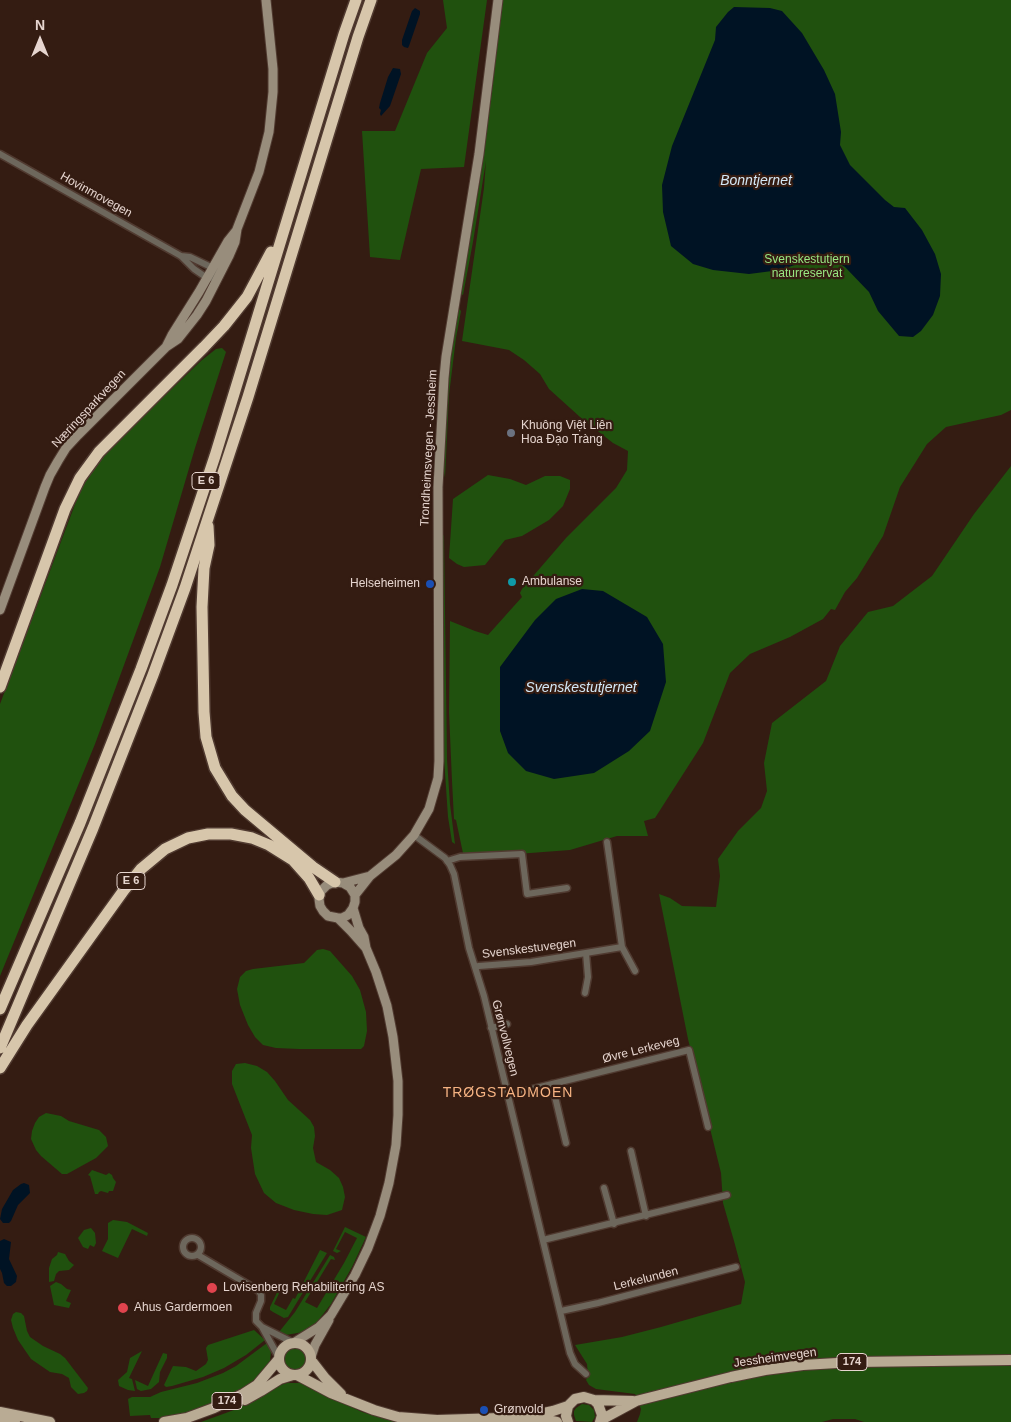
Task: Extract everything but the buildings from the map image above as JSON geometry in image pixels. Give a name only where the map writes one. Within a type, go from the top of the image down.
[{"type":"highway","name":"E 6","points":[[0,1009],[80,823],[145,660],[175,577],[215,456],[356,0]]},
{"type":"highway","name":"E 6","points":[[0,1048],[93,828],[153,674],[208,520],[371,0]]},
{"type":"highway","name":"E 6","points":[[0,687],[65,509],[80,478],[99,452],[204,347],[247,297],[266,264],[290,210]]},
{"type":"highway","name":"E 6","points":[[208,520],[209,545],[203,581],[202,620],[205,725],[213,762],[224,785],[245,810],[313,867],[339,882]]},
{"type":"highway","name":"E 6","points":[[0,1068],[28,1025],[124,890],[145,865],[165,849],[188,838],[208,834],[231,834],[252,838],[269,845],[293,860],[309,878],[320,895]]},
{"type":"main road","name":"Næringsparkvegen","points":[[0,610],[45,487],[66,448],[166,347],[178,339],[197,315],[218,278],[235,242],[237,229],[259,172],[270,119],[273,69],[266,0]]},
{"type":"main road","name":"Trondheimsvegen - Jessheim","points":[[355,895],[370,876],[396,855],[414,835],[424,820],[432,800],[438,770],[438,495],[444,378],[480,154],[498,0]]},
{"type":"main road","name":"Næringsparkvegen","points":[[166,347],[228,241],[237,229]]},
{"type":"main road","name":"Trondheimsvegen - Jessheim","points":[[339,882],[370,876]]},
{"type":"main road","points":[[339,882],[350,887],[355,895],[353,908],[348,915],[338,918],[328,916],[320,906],[320,895],[325,886],[339,882]]},
{"type":"main road","points":[[311,1358],[315,1345],[355,1275],[374,1232],[389,1183],[397,1130],[398,1081],[393,1037],[380,984],[353,908]]},
{"type":"main road","points":[[338,918],[366,948]]},
{"type":"main road","points":[[293,1342],[318,1327],[331,1315]]},
{"type":"main road","name":"174","points":[[164,1422],[187,1418],[243,1394],[257,1385],[278,1358],[283,1347],[293,1342],[304,1345],[325,1378],[348,1399]]},
{"type":"main road","name":"174","points":[[278,1358],[281,1368],[288,1374],[295,1375],[331,1393],[374,1410],[398,1417],[437,1420],[532,1417],[556,1422]]},
{"type":"main road","name":"174","points":[[190,1422],[210,1416],[231,1406],[280,1379],[302,1374],[308,1368],[311,1358]]},
{"type":"main road","name":"Jessheimvegen","points":[[600,1421],[636,1401],[730,1377],[804,1364],[1011,1360]]},
{"type":"main road","name":"174","points":[[532,1417],[568,1406],[575,1399],[584,1397],[594,1400],[601,1409],[600,1421]]},
{"type":"main road","name":"Jessheimvegen","points":[[594,1400],[636,1401]]},
{"type":"main road","points":[[568,1406],[566,1416],[568,1422]]},
{"type":"main road","points":[[0,1412],[50,1422]]},
{"type":"main road","points":[[0,1420],[15,1422]]},
{"type":"street","name":"Hovinmovegen","points":[[0,154],[181,256],[194,269],[207,278]]},
{"type":"street","name":"Hovinmovegen","points":[[181,256],[190,257],[213,268]]},
{"type":"street","points":[[207,278],[218,278],[213,268]]},
{"type":"street","points":[[414,835],[447,861],[460,857],[522,854],[527,894],[567,888]]},
{"type":"street","points":[[607,842],[622,947],[634,970]]},
{"type":"street","name":"Grønvollvegen","points":[[447,861],[454,874],[474,967],[482,987],[573,1360],[586,1374]]},
{"type":"street","name":"Svenskestuvegen","points":[[474,967],[531,962],[622,947]]},
{"type":"street","name":"Svenskestuvegen","points":[[585,993],[588,977],[586,953]]},
{"type":"street","points":[[492,1028],[507,1024]]},
{"type":"street","name":"Øvre Lerkeveg","points":[[508,1095],[689,1050],[708,1126]]},
{"type":"street","points":[[552,1084],[566,1143]]},
{"type":"street","points":[[631,1151],[646,1216]]},
{"type":"street","points":[[604,1188],[614,1224]]},
{"type":"street","points":[[543,1240],[726,1195]]},
{"type":"street","points":[[198,1255],[259,1291],[261,1301],[256,1321],[262,1327],[278,1358]]},
{"type":"street","name":"Lerkelunden","points":[[561,1311],[736,1267]]},
{"type":"street","points":[[262,1327],[293,1342]]},
{"type":"green space","points":[[443,0],[487,0],[464,167],[421,169],[400,260],[370,257],[362,131],[395,131],[427,53],[447,28]]},
{"type":"green space","name":"Svenskestutjern naturreservat","points":[[501,0],[1011,0],[1011,410],[1001,415],[946,427],[927,444],[900,487],[883,536],[835,610],[831,609],[823,619],[790,637],[750,654],[730,673],[703,743],[655,818],[644,821],[648,836],[617,836],[570,850],[464,858],[456,820],[454,819],[449,712],[450,621],[488,635],[522,597],[520,593],[522,589],[566,538],[616,488],[627,470],[628,451],[613,443],[580,417],[549,389],[540,374],[509,350],[462,341],[484,188],[486,161],[463,295],[461,292],[480,181],[494,75],[497,24]]},
{"type":"green space","points":[[459,309],[461,311],[449,395],[445,478],[443,465],[447,387]]},
{"type":"green space","points":[[222,348],[226,352],[160,567],[95,744],[0,976],[0,704],[80,491],[92,470],[113,445],[202,360],[216,349]]},
{"type":"green space","points":[[1011,466],[1011,1422],[864,1422],[855,1419],[833,1419],[822,1422],[637,1422],[641,1409],[635,1394],[596,1389],[589,1385],[586,1380],[588,1376],[587,1364],[575,1345],[622,1337],[741,1304],[745,1282],[723,1203],[721,1173],[688,1039],[659,894],[670,898],[682,906],[716,907],[720,876],[718,859],[738,831],[761,808],[767,791],[764,763],[772,723],[826,681],[840,646],[868,612],[893,606],[932,576],[974,514]]},
{"type":"green space","points":[[488,475],[510,479],[526,485],[545,476],[560,476],[570,480],[570,489],[563,506],[549,520],[522,536],[505,540],[485,565],[464,567],[449,558],[453,499]]},
{"type":"green space","points":[[444,535],[447,759],[455,844],[452,842],[448,817],[444,758],[442,536]]},
{"type":"green space","points":[[317,950],[330,951],[352,976],[360,990],[366,1012],[367,1031],[364,1046],[361,1049],[299,1049],[276,1048],[263,1045],[255,1037],[248,1025],[240,1005],[237,989],[240,977],[246,971],[253,969],[304,963]]},
{"type":"green space","points":[[245,1063],[257,1066],[267,1072],[288,1100],[310,1120],[314,1127],[313,1148],[316,1162],[339,1178],[343,1187],[345,1197],[342,1210],[327,1215],[294,1210],[276,1203],[264,1193],[255,1174],[251,1148],[252,1135],[232,1084],[232,1071],[236,1064]]},
{"type":"green space","points":[[46,1113],[61,1116],[69,1121],[99,1130],[106,1137],[108,1146],[96,1158],[67,1174],[62,1174],[41,1156],[31,1139],[35,1123],[39,1117]]},
{"type":"green space","points":[[92,1170],[112,1175],[116,1182],[113,1191],[108,1193],[101,1191],[95,1194],[90,1176],[88,1175]]},
{"type":"green space","points":[[113,1220],[127,1222],[148,1233],[147,1236],[132,1229],[118,1258],[102,1251],[108,1239],[108,1223]]},
{"type":"green space","points":[[345,1227],[366,1237],[331,1304],[317,1322],[303,1332],[286,1335],[279,1332],[295,1312],[330,1255],[335,1260],[331,1259],[305,1302],[317,1308],[357,1238],[345,1232],[336,1249],[341,1251],[337,1253],[333,1251]]},
{"type":"green space","points":[[91,1228],[95,1233],[96,1243],[94,1247],[90,1245],[88,1249],[83,1247],[78,1238],[84,1230]]},
{"type":"green space","points":[[320,1250],[327,1253],[288,1317],[284,1318],[270,1310],[282,1282],[284,1283],[274,1304],[286,1310],[293,1298],[295,1299]]},
{"type":"green space","points":[[58,1252],[65,1254],[74,1265],[69,1270],[59,1271],[54,1281],[49,1282],[49,1268],[52,1259]]},
{"type":"green space","points":[[56,1282],[71,1290],[66,1301],[71,1303],[69,1308],[54,1305],[50,1286]]},
{"type":"green space","points":[[16,1312],[24,1316],[30,1337],[65,1358],[88,1388],[87,1391],[78,1394],[71,1387],[69,1378],[62,1374],[50,1372],[31,1359],[18,1340],[13,1328],[11,1320]]},
{"type":"green space","points":[[254,1330],[265,1340],[246,1355],[224,1368],[203,1377],[172,1386],[166,1387],[164,1385],[173,1366],[186,1367],[196,1371],[206,1364],[208,1360],[206,1348],[208,1345]]},
{"type":"green space","points":[[267,1343],[271,1351],[267,1369],[262,1376],[238,1394],[184,1414],[165,1418],[151,1418],[150,1415],[130,1416],[128,1399],[132,1397],[150,1397],[223,1373],[236,1366]]},
{"type":"green space","points":[[295,1348],[305,1355],[306,1359],[299,1369],[295,1370],[285,1363],[284,1359],[291,1349]]},
{"type":"green space","points":[[142,1351],[129,1378],[132,1379],[135,1391],[119,1386],[118,1380],[127,1372],[130,1358]]},
{"type":"green space","points":[[163,1353],[167,1354],[167,1358],[160,1372],[159,1382],[151,1389],[141,1391],[137,1389],[135,1380],[148,1386]]},
{"type":"green space","points":[[287,1383],[302,1383],[362,1412],[396,1422],[201,1422],[234,1410],[277,1386]]},
{"type":"green space","points":[[582,1404],[589,1405],[594,1410],[595,1417],[592,1422],[576,1421],[574,1411]]},
{"type":"water","name":"Bonntjernet","points":[[734,7],[770,8],[782,11],[802,33],[824,70],[835,94],[841,132],[840,145],[850,165],[885,200],[894,207],[905,208],[922,230],[935,254],[941,274],[940,296],[933,315],[921,331],[913,337],[899,336],[878,311],[869,292],[845,267],[832,259],[812,259],[780,270],[749,274],[713,270],[693,264],[671,246],[663,212],[662,185],[672,146],[715,40],[716,27]]},
{"type":"water","points":[[415,8],[420,11],[420,14],[408,48],[402,45],[402,40],[412,11]]},
{"type":"water","points":[[393,68],[400,69],[401,74],[390,106],[381,116],[380,103],[388,77]]},
{"type":"water","name":"Svenskestutjernet","points":[[582,589],[603,591],[647,617],[663,644],[666,682],[650,731],[629,751],[594,773],[554,779],[526,771],[508,753],[500,731],[500,667],[535,620],[556,599]]},
{"type":"water","points":[[24,1183],[29,1185],[30,1193],[18,1205],[11,1221],[3,1223],[0,1219],[2,1209],[13,1190]]},
{"type":"water","points":[[4,1239],[11,1242],[9,1259],[17,1276],[16,1282],[11,1286],[7,1286],[4,1283],[0,1269],[0,1241]]},
{"type":"place","name":"Khuông Việt Liên Hoa Đạo Tràng","points":[[511,433]]},
{"type":"place","name":"Ambulanse","points":[[512,582]]},
{"type":"place","name":"Helseheimen","points":[[430,584]]},
{"type":"place","name":"Lovisenberg Rehabilitering AS","points":[[212,1288]]},
{"type":"place","name":"Ahus Gardermoen","points":[[123,1308]]},
{"type":"place","name":"Grønvold","points":[[484,1410]]},
{"type":"district","name":"TRØGSTADMOEN","points":[[508,1093]]}]
